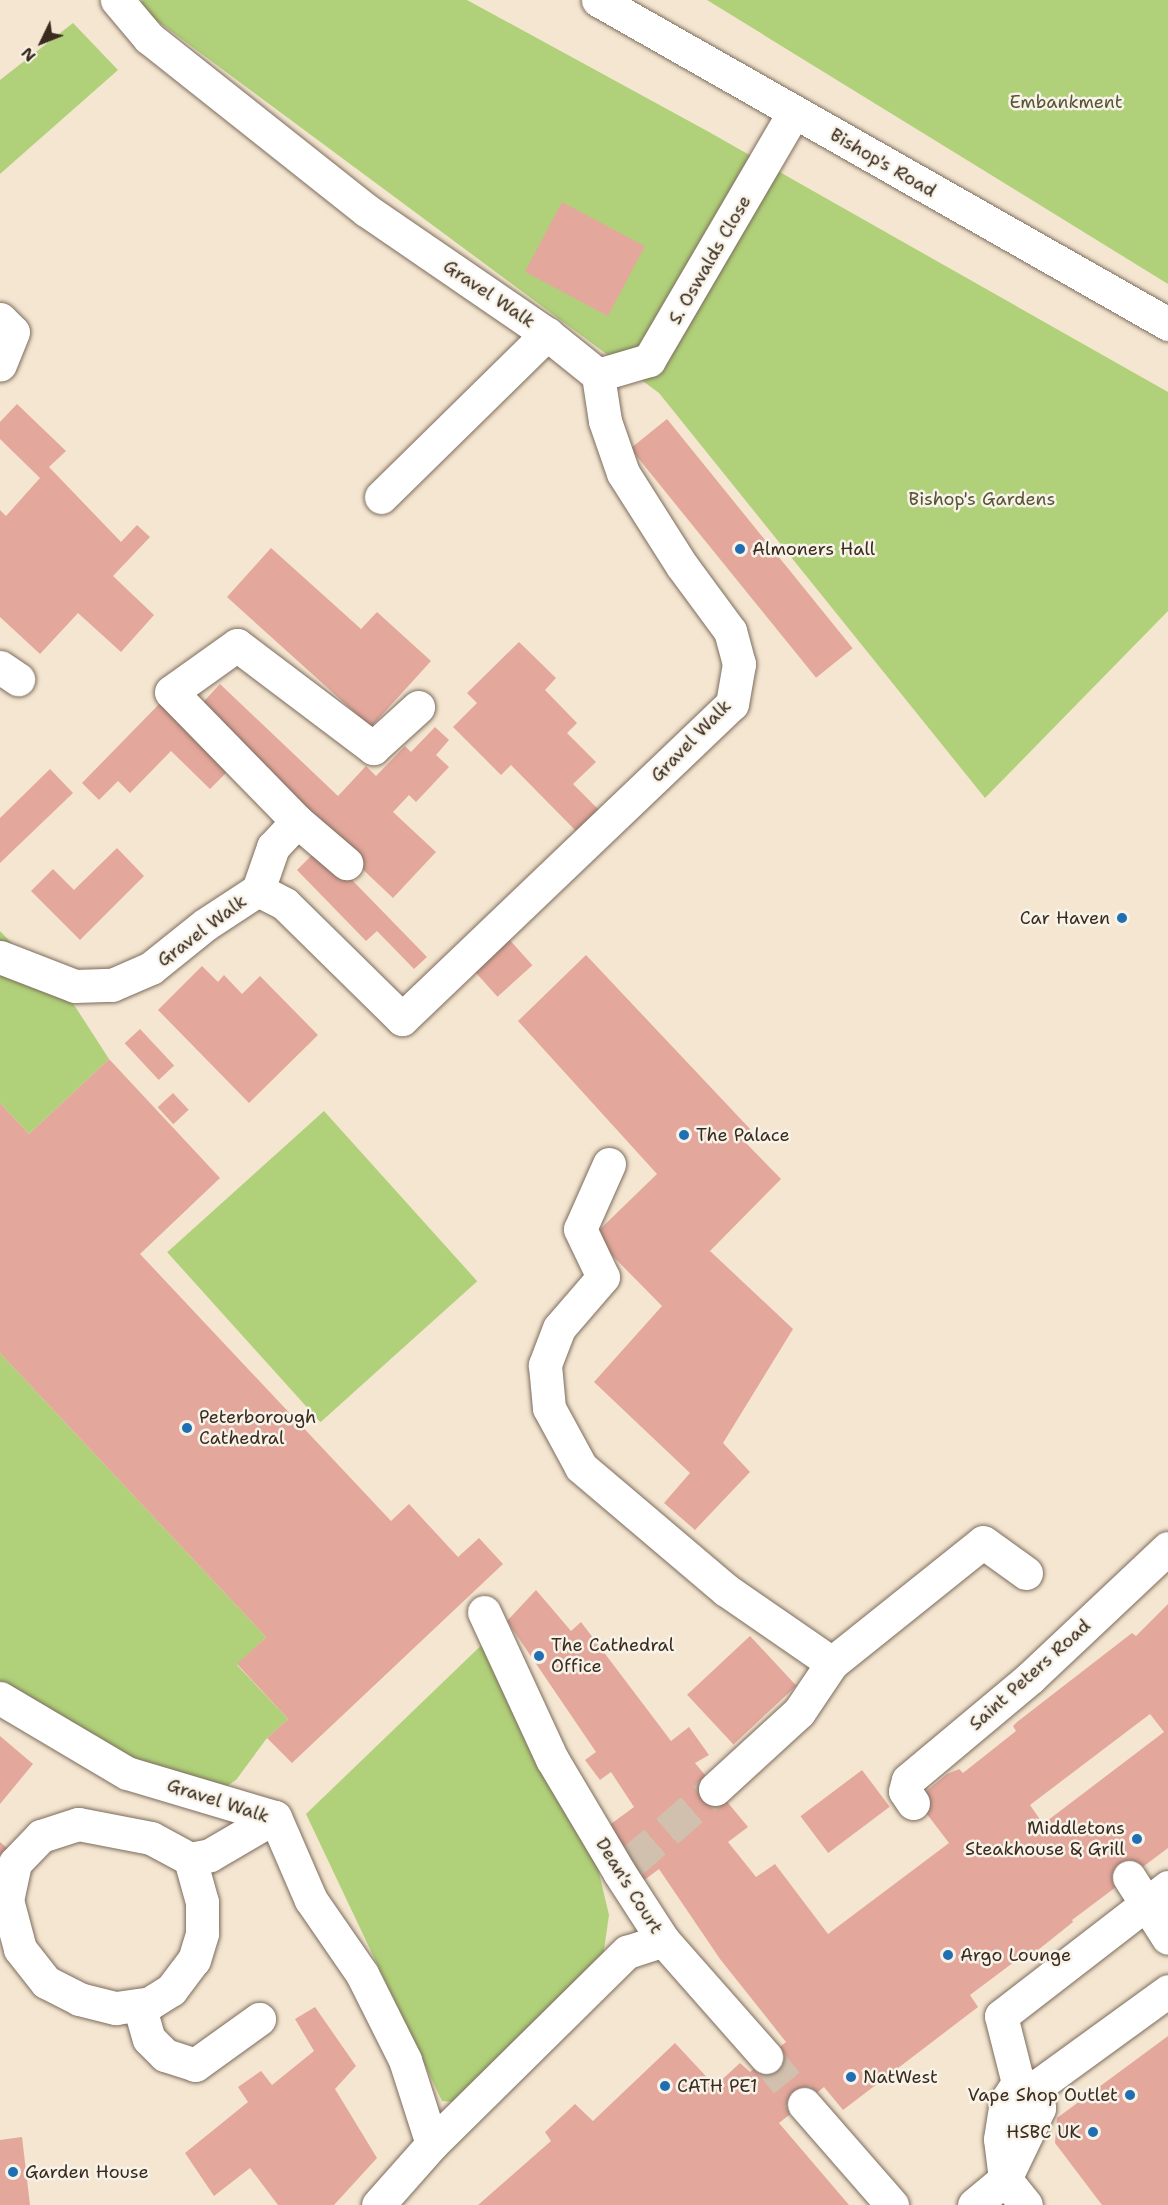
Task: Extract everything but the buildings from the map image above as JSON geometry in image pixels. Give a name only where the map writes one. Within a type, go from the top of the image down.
[{"type":"street","name":"Gravel Walk","points":[[0,957],[75,986],[112,985],[152,968],[206,924],[258,890],[285,904],[402,1020],[732,704],[739,664],[730,631],[682,566],[623,473],[605,421],[598,375],[547,334],[366,210],[149,38],[117,0]]},
{"type":"street","name":"Bishop's Road","points":[[598,0],[1168,324]]},
{"type":"street","name":"S. Oswalds Close","points":[[598,375],[649,360],[794,112]]},
{"type":"street","points":[[0,319],[13,332],[0,364]]},
{"type":"street","points":[[381,497],[547,334]]},
{"type":"street","points":[[345,863],[297,821],[171,693],[237,645],[373,748],[418,707]]},
{"type":"street","points":[[258,890],[273,847],[297,821]]},
{"type":"street","points":[[609,1164],[580,1229],[603,1277],[559,1328],[546,1365],[549,1408],[581,1467],[726,1590],[832,1663]]},
{"type":"street","points":[[715,1789],[800,1713],[832,1663],[983,1542],[1026,1574]]},
{"type":"street","name":"Saint Peters Road","points":[[914,1803],[905,1791],[908,1780],[1031,1677],[1168,1548]]},
{"type":"street","name":"Dean's Court","points":[[378,2205],[432,2144],[627,1952],[663,1940],[625,1867],[552,1759],[484,1612]]},
{"type":"street","name":"Gravel Walk","points":[[0,1698],[127,1773],[275,1817],[311,1900],[362,1974],[405,2060],[432,2144]]},
{"type":"street","points":[[190,1859],[202,1902],[202,1933],[194,1960],[171,1990],[139,2005],[116,2008],[79,1999],[46,1982],[7,1932],[7,1900],[15,1863],[41,1836],[78,1824],[151,1838],[190,1859],[210,1856],[275,1817]]},
{"type":"street","points":[[1027,2085],[1001,2016],[1148,1889],[1168,1938]]},
{"type":"street","points":[[663,1940],[766,2057]]},
{"type":"street","points":[[1026,2205],[1005,2179],[1000,2139],[1006,2101],[1168,1991]]},
{"type":"street","points":[[139,2005],[149,2039],[165,2055],[195,2065],[260,2019]]},
{"type":"street","points":[[804,2104],[892,2205]]},
{"type":"street","points":[[974,2205],[1005,2179]]},
{"type":"green space","name":"Bishop's Gardens","points":[[143,0],[467,0],[709,132],[1168,392],[1168,611],[985,798],[659,393],[137,6]]},
{"type":"green space","name":"Embankment","points":[[707,0],[1168,0],[1168,284]]},
{"type":"green space","points":[[73,23],[118,70],[0,174],[0,80]]},
{"type":"green space","points":[[0,931],[37,970],[58,980],[109,1059],[29,1134],[0,1103]]},
{"type":"green space","points":[[324,1111],[477,1281],[320,1422],[167,1252]]},
{"type":"green space","points":[[0,1353],[266,1637],[237,1665],[288,1719],[267,1738],[236,1780],[221,1790],[195,1794],[0,1689]]},
{"type":"green space","points":[[493,1634],[591,1839],[609,1915],[601,1971],[455,2102],[442,2101],[306,1814]]},
{"type":"tunnel","points":[[630,1863],[715,1789]]},
{"type":"tunnel","points":[[766,2057],[804,2104]]},
{"type":"place","name":"Almoners Hall","points":[[740,549]]},
{"type":"place","name":"Car Haven","points":[[1122,918]]},
{"type":"place","name":"The Palace","points":[[684,1135]]},
{"type":"place","name":"Peterborough Cathedral","points":[[187,1428]]},
{"type":"place","name":"The Cathedral Office","points":[[539,1656]]},
{"type":"place","name":"Middletons Steakhouse & Grill","points":[[1137,1839]]},
{"type":"place","name":"Argo Lounge","points":[[948,1955]]},
{"type":"place","name":"NatWest","points":[[851,2077]]},
{"type":"place","name":"CATH PE1","points":[[665,2086]]},
{"type":"place","name":"Vape Shop Outlet","points":[[1130,2095]]},
{"type":"place","name":"HSBC UK","points":[[1093,2132]]},
{"type":"place","name":"Garden House","points":[[13,2172]]}]
